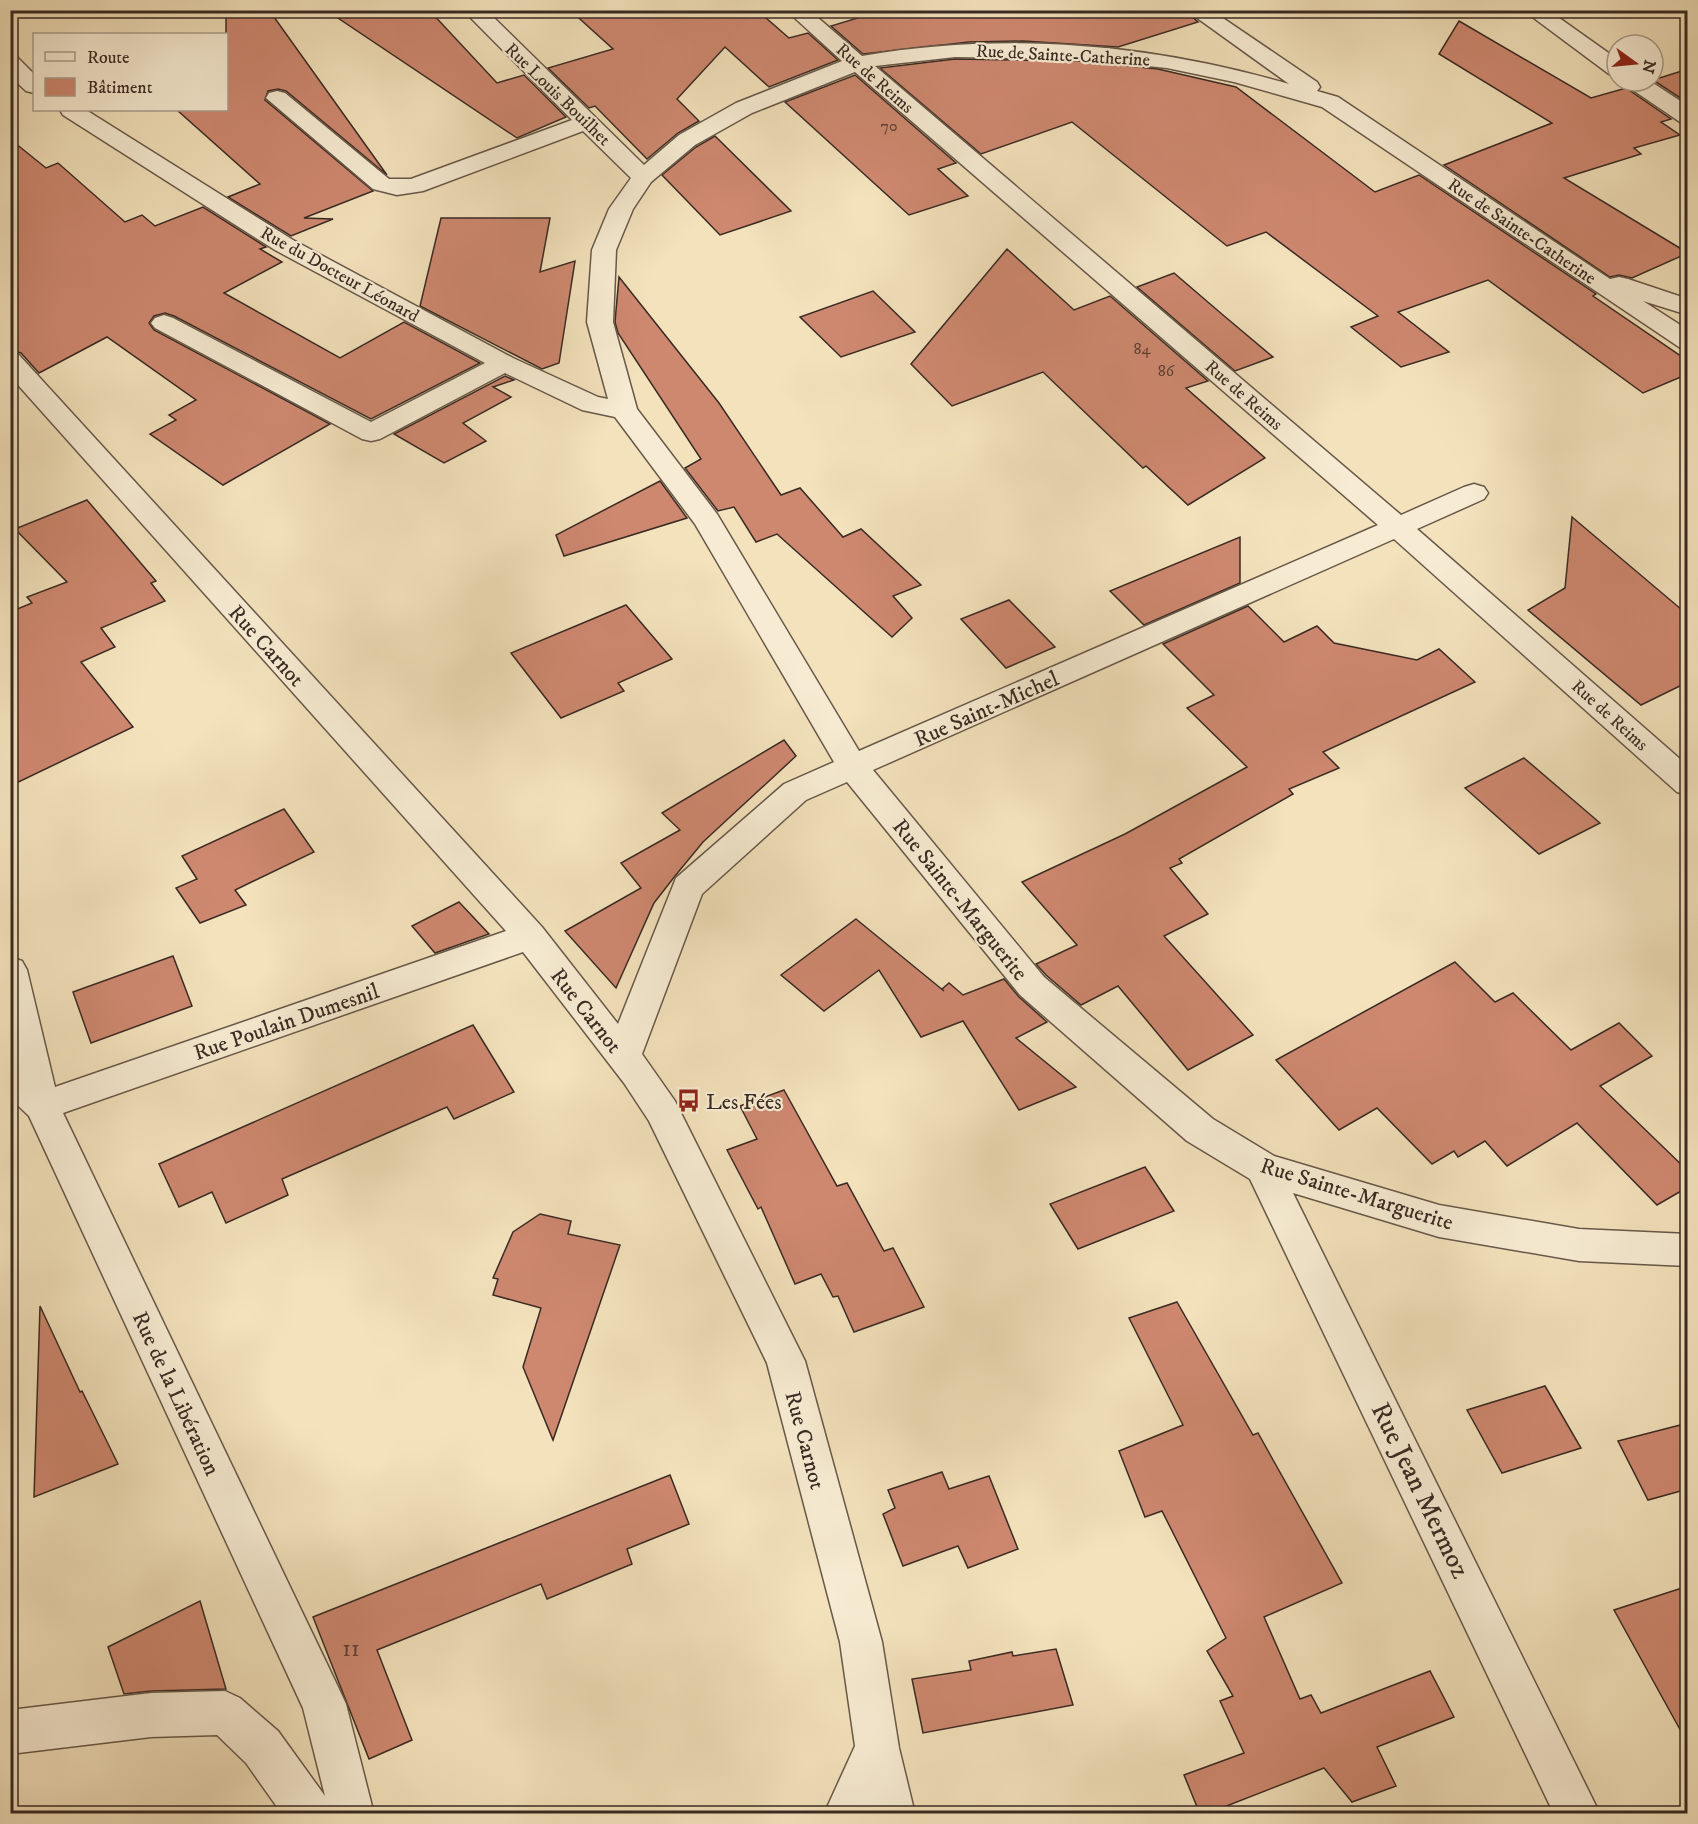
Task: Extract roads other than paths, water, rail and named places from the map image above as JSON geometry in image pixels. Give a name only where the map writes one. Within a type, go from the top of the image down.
[{"type":"street","name":"Rue Louis Bouilhet","points":[[473,10],[643,177]]},
{"type":"street","name":"Rue de Reims","points":[[796,10],[1398,527],[1688,784]]},
{"type":"street","points":[[1196,10],[1330,102]]},
{"type":"street","points":[[1533,10],[1605,61]]},
{"type":"street","name":"Rue de Sainte-Catherine","points":[[643,177],[687,140],[744,108],[857,63],[955,50],[1081,52],[1167,61],[1238,76],[1330,102],[1688,342]]},
{"type":"street","points":[[10,63],[33,85]]},
{"type":"street","points":[[1653,93],[1688,117]]},
{"type":"street","points":[[277,98],[381,184],[396,188],[415,186],[586,122]]},
{"type":"street","name":"Rue du Docteur Léonard","points":[[73,111],[284,245],[504,363],[591,404],[624,410]]},
{"type":"street","name":"Rue Sainte-Marguerite","points":[[643,177],[621,209],[604,250],[600,322],[624,410],[707,520],[853,767],[1032,986],[1200,1130],[1263,1168],[1439,1221],[1579,1245],[1688,1250]]},
{"type":"street","points":[[1581,271],[1688,308]]},
{"type":"street","points":[[164,323],[371,433],[504,363]]},
{"type":"street","name":"Rue Carnot","points":[[10,360],[530,936],[662,1111],[786,1361],[861,1641],[877,1748],[893,1814]]},
{"type":"street","name":"Rue Saint-Michel","points":[[623,1057],[688,887],[795,792],[1474,493]]},
{"type":"street","name":"Rue Poulain Dumesnil","points":[[42,1106],[530,936]]},
{"type":"street","name":"Rue de la Libération","points":[[10,970],[42,1106],[324,1704],[352,1814]]},
{"type":"street","points":[[10,1075],[42,1106]]},
{"type":"street","name":"Rue Jean Mermoz","points":[[1263,1168],[1578,1814]]},
{"type":"street","points":[[10,1732],[151,1715],[225,1713],[262,1747],[304,1808],[312,1814]]},
{"type":"street","points":[[846,1814],[877,1748]]},
{"type":"place","name":"Les Fées","points":[[688,1101]]}]
